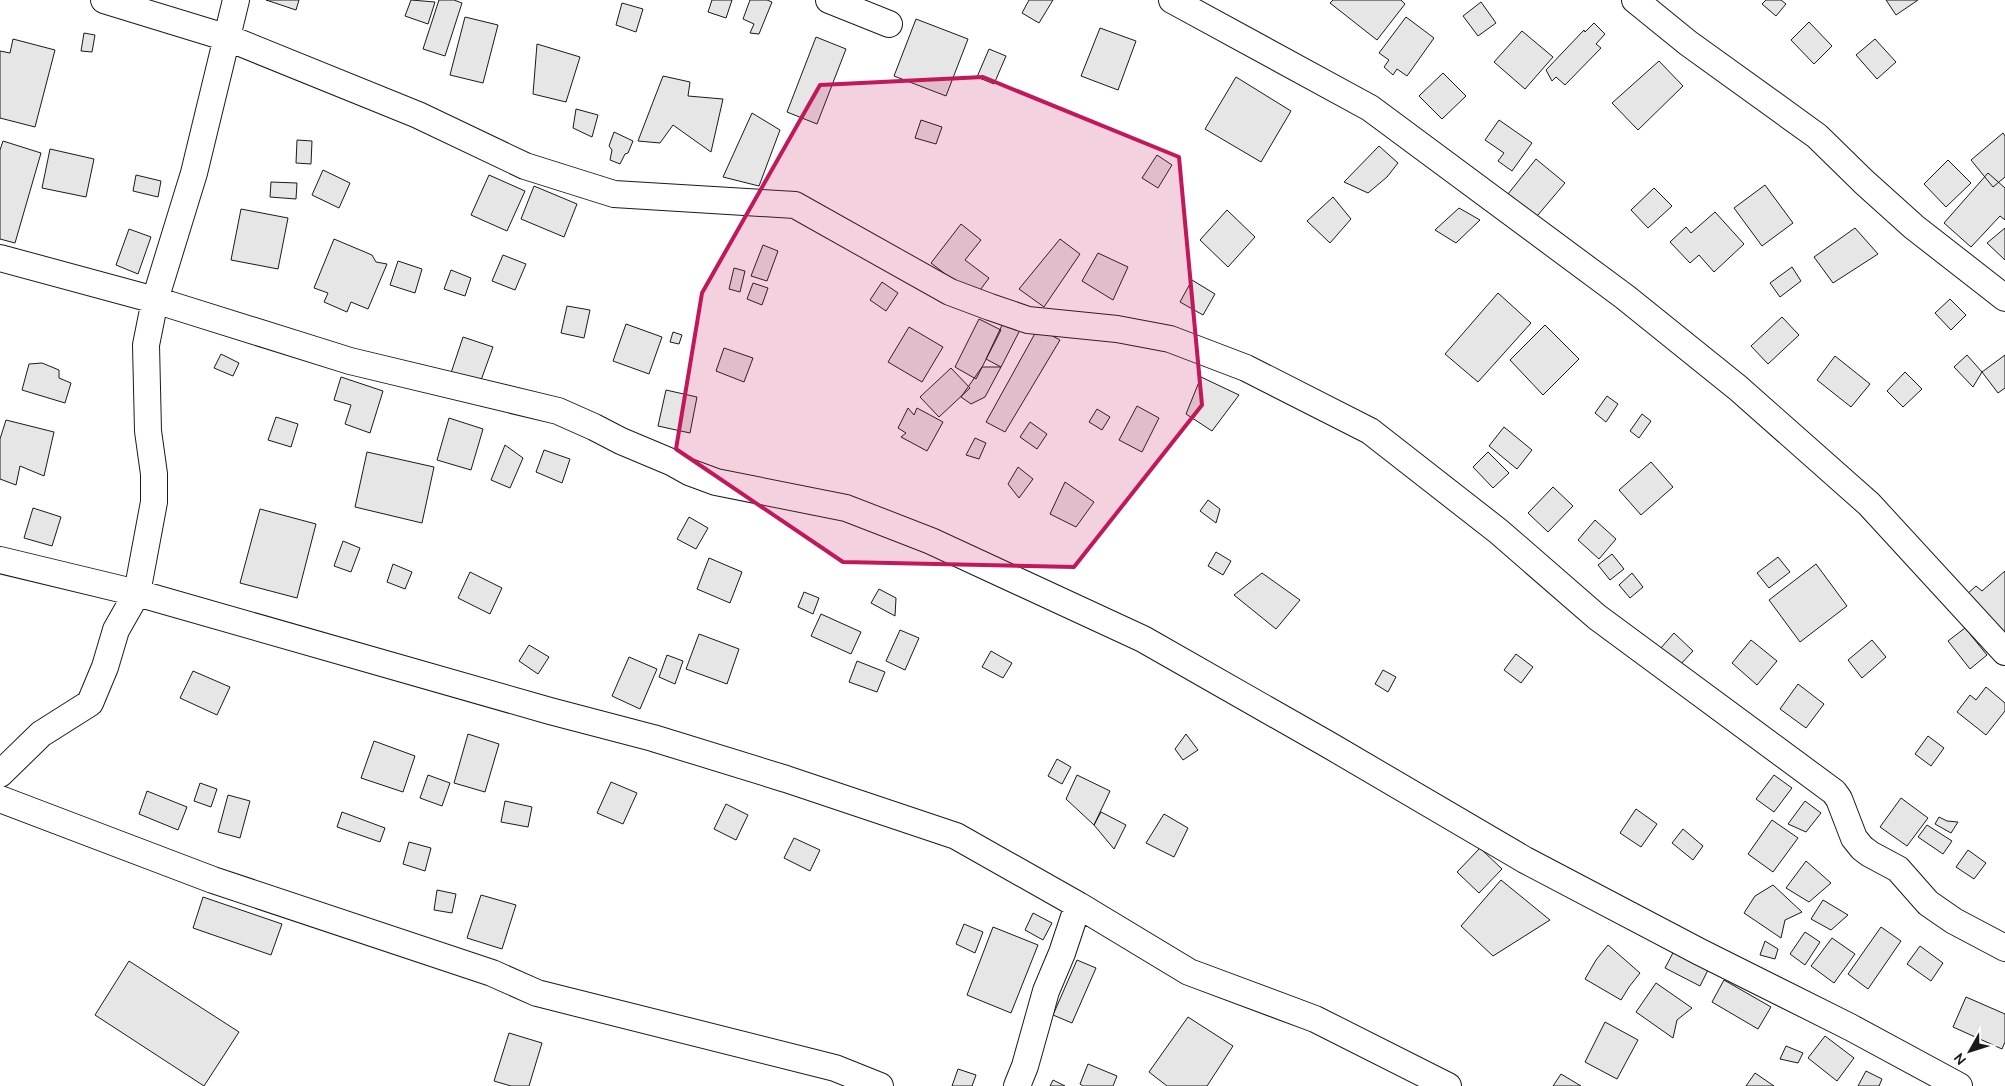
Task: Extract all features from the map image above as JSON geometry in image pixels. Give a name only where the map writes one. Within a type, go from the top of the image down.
[{"type":"street","points":[[104,0],[228,38],[418,115],[526,166],[614,194],[795,205],[950,292],[990,307],[1028,320],[1117,329],[1170,339],[1255,372],[1370,431],[1498,531],[1597,617],[1834,792],[1840,800],[1854,838],[1870,854],[1898,870],[1928,903],[1954,921],[2005,948]]},
{"type":"street","points":[[0,774],[41,734],[90,703],[116,630],[137,593],[154,502],[154,474],[148,431],[146,345],[155,300],[194,173],[236,0]]},
{"type":"street","points":[[829,0],[889,24]]},
{"type":"street","points":[[1172,0],[1370,108],[1625,296],[1738,388],[1869,504],[2005,652]]},
{"type":"street","points":[[1635,0],[1688,43],[1817,136],[1914,227],[2005,298]]},
{"type":"street","points":[[0,258],[155,300],[350,362],[558,411],[621,441],[672,462],[688,472],[716,482],[846,508],[931,541],[1144,639],[1525,860],[1959,1086]]},
{"type":"street","points":[[0,560],[137,593],[550,711],[653,738],[924,824],[956,836],[1078,905],[1189,972],[1315,1019],[1448,1086]]},
{"type":"street","points":[[0,799],[213,880],[492,973],[537,993],[835,1068],[880,1086]]},
{"type":"street","points":[[1017,1086],[1025,1066],[1046,990],[1062,953],[1078,905]]},
{"type":"highlighted area","points":[[983,77],[1179,157],[1202,405],[1074,567],[843,562],[676,449],[702,293],[820,85]]},
{"type":"building","points":[[266,0],[299,0],[296,10]]},
{"type":"building","points":[[411,0],[435,2],[428,24],[405,16]]},
{"type":"building","points":[[439,0],[454,0],[462,3],[445,56],[423,49]]},
{"type":"building","points":[[712,0],[732,0],[726,18],[708,12]]},
{"type":"building","points":[[750,0],[767,0],[772,2],[759,34],[750,33],[754,24],[743,19]]},
{"type":"building","points":[[1029,0],[1053,0],[1039,23],[1022,13]]},
{"type":"building","points":[[1333,0],[1401,0],[1405,4],[1377,40],[1330,3]]},
{"type":"building","points":[[1766,0],[1781,0],[1786,4],[1776,16],[1762,4]]},
{"type":"building","points":[[1886,0],[1918,0],[1896,15]]},
{"type":"building","points":[[1481,2],[1496,23],[1478,36],[1463,16]]},
{"type":"building","points":[[622,3],[643,9],[636,32],[616,25]]},
{"type":"building","points":[[465,17],[498,25],[483,83],[450,75]]},
{"type":"building","points":[[1406,17],[1434,38],[1407,76],[1397,69],[1393,75],[1384,67],[1389,60],[1379,53]]},
{"type":"building","points":[[916,19],[968,39],[946,96],[894,76]]},
{"type":"building","points":[[1809,22],[1832,46],[1814,64],[1791,40]]},
{"type":"building","points":[[1594,23],[1605,34],[1596,44],[1601,48],[1565,85],[1556,77],[1552,81],[1546,70],[1584,30],[1585,32]]},
{"type":"building","points":[[1100,28],[1136,41],[1118,90],[1081,76]]},
{"type":"building","points":[[1522,31],[1553,57],[1525,89],[1494,62]]},
{"type":"building","points":[[84,33],[95,35],[92,52],[81,51]]},
{"type":"building","points":[[816,37],[846,49],[817,124],[787,112]]},
{"type":"building","points":[[13,39],[55,50],[35,127],[0,118],[0,51],[10,53]]},
{"type":"building","points":[[1875,39],[1896,62],[1877,79],[1856,55]]},
{"type":"building","points":[[537,44],[580,57],[566,102],[533,94]]},
{"type":"building","points":[[989,49],[1006,56],[994,84],[977,77]]},
{"type":"building","points":[[1659,61],[1683,86],[1638,130],[1612,103]]},
{"type":"building","points":[[1443,73],[1466,96],[1442,119],[1419,96]]},
{"type":"building","points":[[663,76],[690,82],[688,96],[723,99],[711,152],[673,125],[660,143],[638,141]]},
{"type":"building","points":[[1236,77],[1291,111],[1261,162],[1205,129]]},
{"type":"building","points":[[576,109],[598,115],[592,137],[573,128]]},
{"type":"building","points":[[752,113],[780,130],[759,186],[723,177]]},
{"type":"building","points":[[921,120],[942,127],[936,144],[915,138]]},
{"type":"building","points":[[1499,120],[1532,143],[1512,171],[1498,161],[1504,153],[1485,140]]},
{"type":"building","points":[[614,132],[633,141],[628,153],[625,154],[620,164],[610,160],[612,150],[609,146]]},
{"type":"building","points":[[2003,133],[2005,136],[2005,177],[1993,187],[1971,160]]},
{"type":"building","points":[[297,140],[312,141],[311,164],[296,163]]},
{"type":"building","points":[[3,141],[41,153],[15,243],[0,239],[0,150]]},
{"type":"building","points":[[1379,146],[1398,163],[1387,177],[1368,193],[1344,182]]},
{"type":"building","points":[[50,149],[94,159],[86,197],[42,188]]},
{"type":"building","points":[[1157,155],[1172,165],[1158,188],[1142,178]]},
{"type":"building","points":[[1536,159],[1565,183],[1532,222],[1504,199]]},
{"type":"building","points":[[1948,160],[1971,183],[1946,207],[1924,184]]},
{"type":"building","points":[[323,170],[350,183],[339,208],[312,195]]},
{"type":"building","points":[[1988,173],[2005,188],[2005,220],[2000,216],[1971,247],[1944,223]]},
{"type":"building","points":[[136,175],[161,181],[158,197],[133,191]]},
{"type":"building","points":[[489,175],[525,191],[507,231],[471,215]]},
{"type":"building","points":[[271,182],[297,183],[296,199],[270,197]]},
{"type":"building","points":[[1765,185],[1793,223],[1762,246],[1734,208]]},
{"type":"building","points":[[534,186],[577,204],[564,237],[521,219]]},
{"type":"building","points":[[1654,188],[1672,206],[1648,228],[1631,210]]},
{"type":"building","points":[[1333,197],[1351,219],[1330,243],[1307,221]]},
{"type":"building","points":[[1459,208],[1480,220],[1456,243],[1435,230]]},
{"type":"building","points":[[241,209],[288,218],[278,269],[231,260]]},
{"type":"building","points":[[1227,210],[1255,237],[1228,267],[1200,240]]},
{"type":"building","points":[[1715,212],[1744,244],[1714,272],[1699,255],[1690,263],[1670,242],[1686,227],[1691,233]]},
{"type":"building","points":[[961,224],[981,240],[965,260],[989,278],[975,297],[931,263]]},
{"type":"building","points":[[1855,228],[1878,254],[1833,283],[1814,257]]},
{"type":"building","points":[[2005,228],[2005,260],[1987,243]]},
{"type":"building","points":[[129,229],[151,237],[138,274],[116,265]]},
{"type":"building","points":[[334,239],[372,255],[376,262],[387,264],[368,309],[351,302],[347,312],[324,302],[328,293],[314,288]]},
{"type":"building","points":[[1060,239],[1080,254],[1044,307],[1019,289]]},
{"type":"building","points":[[763,245],[778,251],[767,281],[751,276]]},
{"type":"building","points":[[1098,253],[1128,267],[1113,300],[1082,281]]},
{"type":"building","points":[[503,255],[526,264],[515,290],[492,281]]},
{"type":"building","points":[[398,261],[422,269],[415,293],[390,285]]},
{"type":"building","points":[[1792,267],[1801,281],[1780,297],[1770,283]]},
{"type":"building","points":[[734,268],[745,271],[740,292],[729,289]]},
{"type":"building","points":[[451,270],[471,278],[465,296],[444,289]]},
{"type":"building","points":[[1192,280],[1215,294],[1203,315],[1180,302]]},
{"type":"building","points":[[882,282],[898,293],[886,311],[870,300]]},
{"type":"building","points":[[753,283],[768,288],[762,305],[747,299]]},
{"type":"building","points":[[1498,293],[1531,323],[1478,382],[1445,354]]},
{"type":"building","points":[[1950,299],[1966,315],[1951,330],[1935,313]]},
{"type":"building","points":[[567,306],[590,310],[584,338],[561,333]]},
{"type":"building","points":[[1782,317],[1799,335],[1768,364],[1751,346]]},
{"type":"building","points":[[979,319],[1001,330],[976,379],[955,367]]},
{"type":"building","points":[[1004,321],[1021,328],[1001,367],[986,359]]},
{"type":"building","points":[[626,324],[662,337],[649,374],[613,361]]},
{"type":"building","points":[[1545,325],[1579,359],[1543,395],[1510,360]]},
{"type":"building","points":[[909,327],[943,347],[922,382],[888,362]]},
{"type":"building","points":[[1038,328],[1060,340],[1005,432],[986,422]]},
{"type":"building","points":[[673,332],[682,335],[679,344],[670,342]]},
{"type":"building","points":[[463,337],[493,347],[480,383],[451,373]]},
{"type":"building","points":[[724,348],[753,358],[744,382],[716,371]]},
{"type":"building","points":[[221,354],[239,363],[233,376],[214,368]]},
{"type":"building","points":[[1967,355],[1982,372],[1973,387],[1954,367]]},
{"type":"building","points":[[2005,355],[2005,388],[1998,393],[1982,372]]},
{"type":"building","points":[[1835,356],[1870,384],[1851,407],[1817,380]]},
{"type":"building","points":[[42,363],[59,370],[59,378],[71,383],[65,403],[22,390],[29,364]]},
{"type":"building","points":[[982,367],[1001,367],[985,397],[971,404],[961,397]]},
{"type":"building","points":[[951,368],[970,388],[939,417],[920,397]]},
{"type":"building","points":[[1905,372],[1922,389],[1903,407],[1887,391]]},
{"type":"building","points":[[341,377],[383,391],[370,433],[345,424],[351,405],[334,400]]},
{"type":"building","points":[[1201,377],[1239,395],[1212,431],[1186,414]]},
{"type":"building","points":[[666,390],[697,397],[690,433],[658,426]]},
{"type":"building","points":[[1607,396],[1618,404],[1606,422],[1595,413]]},
{"type":"building","points":[[1137,406],[1159,418],[1142,452],[1119,440]]},
{"type":"building","points":[[908,408],[914,415],[917,408],[943,422],[927,451],[901,437],[906,433],[898,428]]},
{"type":"building","points":[[1097,409],[1110,417],[1102,430],[1089,422]]},
{"type":"building","points":[[1642,414],[1651,421],[1639,438],[1630,431]]},
{"type":"building","points":[[276,417],[298,424],[291,447],[268,440]]},
{"type":"building","points":[[449,418],[483,429],[471,470],[437,460]]},
{"type":"building","points":[[6,420],[54,432],[44,476],[20,466],[16,485],[0,479],[0,439]]},
{"type":"building","points":[[1030,422],[1047,434],[1037,449],[1020,437]]},
{"type":"building","points":[[1504,427],[1532,450],[1517,469],[1489,446]]},
{"type":"building","points":[[975,438],[986,443],[979,459],[966,455]]},
{"type":"building","points":[[505,445],[523,458],[510,488],[491,480]]},
{"type":"building","points":[[544,450],[570,459],[562,483],[536,472]]},
{"type":"building","points":[[367,452],[434,467],[422,523],[355,507]]},
{"type":"building","points":[[1488,452],[1509,473],[1493,488],[1473,467]]},
{"type":"building","points":[[1651,462],[1673,487],[1641,515],[1619,490]]},
{"type":"building","points":[[1018,467],[1033,479],[1019,498],[1008,484]]},
{"type":"building","points":[[1065,482],[1094,502],[1076,527],[1050,514]]},
{"type":"building","points":[[1553,487],[1573,506],[1548,532],[1528,513]]},
{"type":"building","points":[[1208,500],[1220,509],[1216,523],[1200,511]]},
{"type":"building","points":[[33,508],[61,517],[52,546],[24,538]]},
{"type":"building","points":[[260,509],[316,524],[297,598],[240,583]]},
{"type":"building","points":[[689,517],[708,528],[696,549],[677,539]]},
{"type":"building","points":[[1595,520],[1616,539],[1599,559],[1578,540]]},
{"type":"building","points":[[343,541],[360,548],[351,572],[334,566]]},
{"type":"building","points":[[1216,552],[1231,561],[1223,575],[1208,566]]},
{"type":"building","points":[[1612,554],[1624,569],[1610,580],[1598,565]]},
{"type":"building","points":[[1778,557],[1790,572],[1769,588],[1757,573]]},
{"type":"building","points":[[709,558],[742,572],[730,603],[697,589]]},
{"type":"building","points":[[393,564],[412,572],[405,589],[387,582]]},
{"type":"building","points":[[1816,564],[1847,606],[1800,642],[1769,600]]},
{"type":"building","points":[[2005,571],[2005,640],[1966,595],[1976,586],[1982,591]]},
{"type":"building","points":[[470,572],[502,588],[490,614],[458,598]]},
{"type":"building","points":[[1262,573],[1300,600],[1276,629],[1234,595]]},
{"type":"building","points":[[1632,573],[1643,587],[1630,598],[1619,585]]},
{"type":"building","points":[[879,589],[896,598],[895,616],[871,603]]},
{"type":"building","points":[[804,592],[819,598],[813,614],[798,607]]},
{"type":"building","points":[[821,614],[861,632],[851,654],[811,636]]},
{"type":"building","points":[[1965,628],[1987,655],[1970,669],[1948,641]]},
{"type":"building","points":[[900,630],[919,638],[905,670],[886,661]]},
{"type":"building","points":[[1674,633],[1693,651],[1679,666],[1660,649]]},
{"type":"building","points":[[699,634],[739,649],[727,684],[686,669]]},
{"type":"building","points":[[1751,640],[1777,661],[1757,685],[1732,663]]},
{"type":"building","points":[[1872,640],[1886,657],[1862,678],[1848,660]]},
{"type":"building","points":[[529,645],[549,657],[538,674],[519,661]]},
{"type":"building","points":[[991,651],[1012,663],[1003,678],[982,667]]},
{"type":"building","points":[[1516,654],[1533,667],[1521,683],[1504,670]]},
{"type":"building","points":[[667,655],[683,661],[675,684],[659,677]]},
{"type":"building","points":[[629,657],[657,669],[640,709],[612,696]]},
{"type":"building","points":[[857,661],[885,672],[877,692],[849,682]]},
{"type":"building","points":[[1383,670],[1396,677],[1388,692],[1375,684]]},
{"type":"building","points":[[193,671],[230,687],[217,715],[180,698]]},
{"type":"building","points":[[1798,684],[1824,704],[1806,728],[1780,709]]},
{"type":"building","points":[[1986,687],[2005,703],[2005,711],[1986,735],[1957,712],[1970,695],[1976,700]]},
{"type":"building","points":[[468,734],[499,744],[485,792],[454,783]]},
{"type":"building","points":[[1186,734],[1198,750],[1183,760],[1175,749]]},
{"type":"building","points":[[1928,736],[1944,748],[1931,766],[1915,754]]},
{"type":"building","points":[[374,741],[415,756],[403,792],[361,778]]},
{"type":"building","points":[[1057,759],[1071,767],[1062,784],[1048,776]]},
{"type":"building","points":[[428,775],[450,783],[442,806],[420,798]]},
{"type":"building","points":[[1077,775],[1110,791],[1094,825],[1066,799]]},
{"type":"building","points":[[1774,775],[1792,788],[1774,812],[1756,799]]},
{"type":"building","points":[[611,782],[637,793],[623,824],[597,813]]},
{"type":"building","points":[[200,783],[217,789],[211,807],[194,801]]},
{"type":"building","points":[[147,791],[187,807],[178,830],[139,814]]},
{"type":"building","points":[[228,795],[250,801],[240,838],[218,832]]},
{"type":"building","points":[[1901,798],[1928,818],[1907,846],[1880,827]]},
{"type":"building","points":[[505,801],[532,807],[528,827],[501,822]]},
{"type":"building","points":[[1805,801],[1821,813],[1806,832],[1788,824]]},
{"type":"building","points":[[726,804],[748,815],[736,840],[714,829]]},
{"type":"building","points":[[1636,809],[1657,824],[1641,847],[1620,833]]},
{"type":"building","points":[[342,812],[385,828],[380,842],[337,827]]},
{"type":"building","points":[[1101,812],[1126,825],[1114,849],[1094,825]]},
{"type":"building","points":[[1164,814],[1188,828],[1174,857],[1146,843]]},
{"type":"building","points":[[1939,817],[1947,821],[1958,822],[1951,833],[1935,824]]},
{"type":"building","points":[[1772,820],[1798,838],[1773,872],[1748,854]]},
{"type":"building","points":[[1927,825],[1952,841],[1943,854],[1918,837]]},
{"type":"building","points":[[1683,829],[1703,846],[1693,860],[1672,843]]},
{"type":"building","points":[[794,838],[820,850],[810,871],[784,858]]},
{"type":"building","points":[[409,842],[431,848],[425,871],[403,864]]},
{"type":"building","points":[[1480,848],[1502,869],[1479,893],[1457,872]]},
{"type":"building","points":[[1968,850],[1986,863],[1974,879],[1956,867]]},
{"type":"building","points":[[1806,861],[1831,883],[1809,902],[1786,888]]},
{"type":"building","points":[[1501,880],[1550,920],[1493,956],[1461,926]]},
{"type":"building","points":[[1773,885],[1802,912],[1785,920],[1781,938],[1744,913],[1755,896]]},
{"type":"building","points":[[437,890],[456,894],[452,913],[434,910]]},
{"type":"building","points":[[481,895],[516,905],[502,949],[467,938]]},
{"type":"building","points":[[203,897],[282,924],[271,955],[193,928]]},
{"type":"building","points":[[1823,900],[1848,915],[1831,930],[1811,919]]},
{"type":"building","points":[[1033,913],[1052,923],[1043,940],[1025,930]]},
{"type":"building","points":[[964,924],[983,932],[975,953],[956,944]]},
{"type":"building","points":[[993,927],[1038,945],[1011,1013],[967,995]]},
{"type":"building","points":[[1881,927],[1901,941],[1868,989],[1848,974]]},
{"type":"building","points":[[1805,932],[1820,942],[1805,965],[1790,954]]},
{"type":"building","points":[[1832,938],[1855,954],[1834,983],[1811,966]]},
{"type":"building","points":[[1765,941],[1778,949],[1775,959],[1760,955]]},
{"type":"building","points":[[1608,945],[1640,973],[1621,1000],[1585,979],[1596,960]]},
{"type":"building","points":[[1920,946],[1943,963],[1931,981],[1907,964]]},
{"type":"building","points":[[1675,949],[1709,968],[1700,986],[1665,968]]},
{"type":"building","points":[[1077,960],[1096,968],[1072,1023],[1053,1015]]},
{"type":"building","points":[[129,961],[239,1032],[204,1086],[95,1015]]},
{"type":"building","points":[[1724,980],[1771,1007],[1758,1029],[1712,1002]]},
{"type":"building","points":[[1656,983],[1692,1008],[1677,1020],[1673,1038],[1636,1012]]},
{"type":"building","points":[[1966,997],[2005,1014],[2005,1042],[2002,1049],[1953,1027]]},
{"type":"building","points":[[1188,1017],[1233,1046],[1207,1086],[1167,1086],[1149,1072]]},
{"type":"building","points":[[1605,1022],[1638,1040],[1617,1079],[1585,1062]]},
{"type":"building","points":[[509,1033],[542,1043],[529,1086],[511,1086],[494,1081]]},
{"type":"building","points":[[1825,1036],[1854,1058],[1837,1081],[1808,1058]]},
{"type":"building","points":[[1786,1046],[1803,1053],[1798,1063],[1780,1059]]},
{"type":"building","points":[[1088,1064],[1117,1076],[1113,1086],[1083,1086],[1080,1084]]},
{"type":"building","points":[[958,1069],[976,1075],[972,1086],[952,1086]]},
{"type":"building","points":[[1866,1071],[1882,1079],[1879,1086],[1858,1086]]},
{"type":"building","points":[[1755,1073],[1774,1086],[1746,1086]]},
{"type":"building","points":[[1561,1074],[1581,1086],[1553,1086]]},
{"type":"building","points":[[1053,1080],[1065,1086],[1050,1086]]}]
